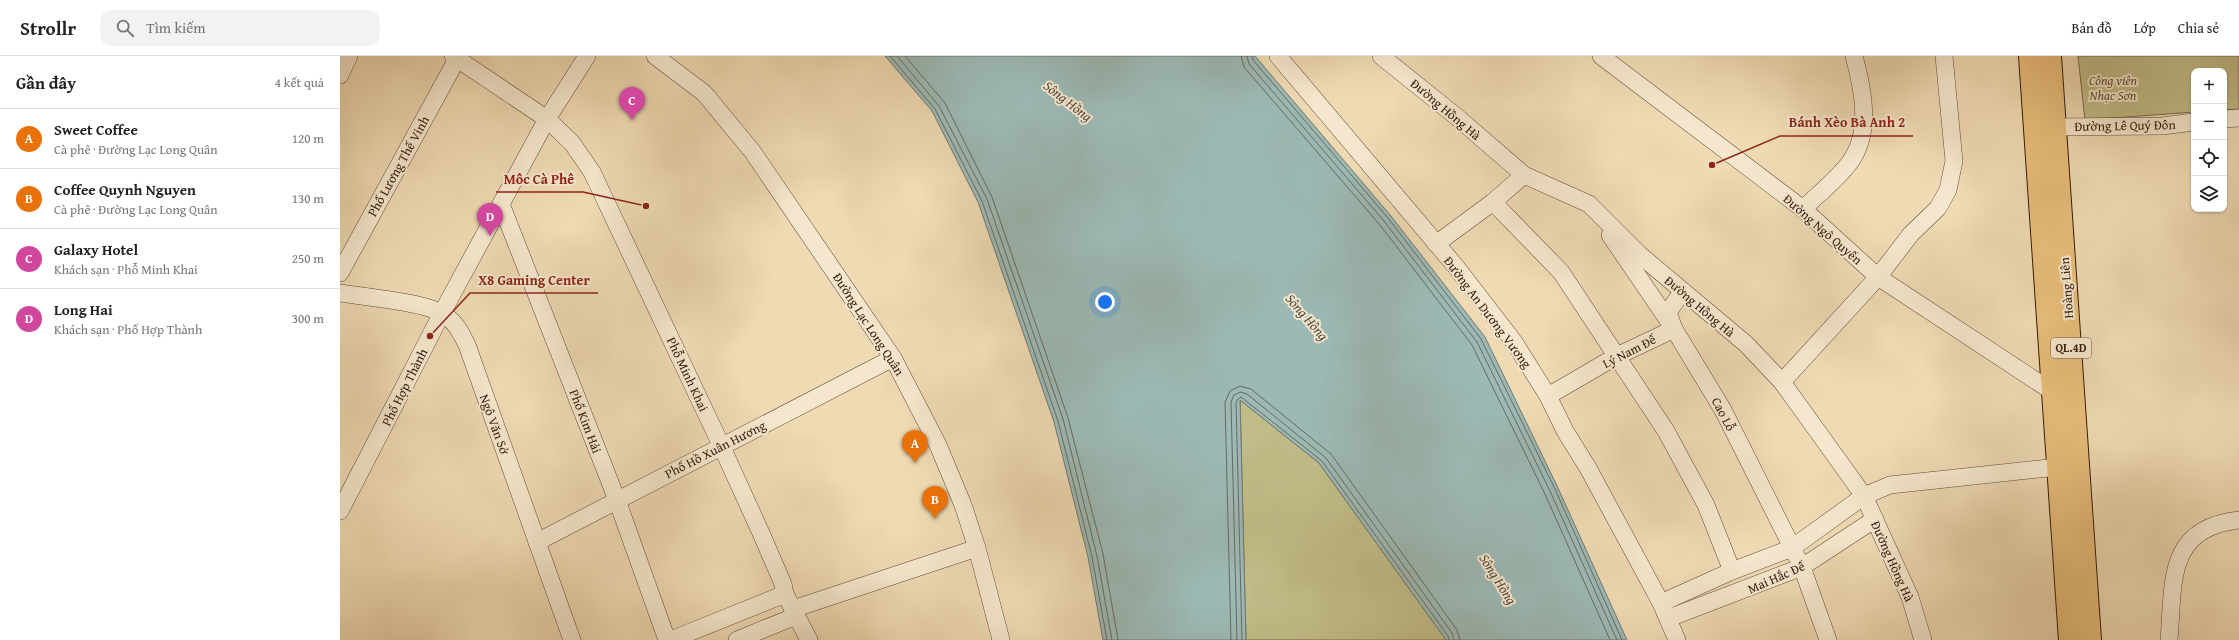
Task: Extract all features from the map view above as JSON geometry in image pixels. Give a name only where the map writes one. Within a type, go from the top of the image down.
[{"type":"main road","name":"Hoàng Liên","points":[[2030,56],[2045,124]]},
{"type":"main road","name":"Hoàng Liên","points":[[2050,56],[2045,124],[2064,392],[2090,640]]},
{"type":"main road","name":"Hoàng Liên","points":[[2064,392],[2058,467],[2070,640]]},
{"type":"street","points":[[340,75],[349,56]]},
{"type":"street","name":"Phố Hợp Thành","points":[[340,510],[442,313],[547,118],[587,56]]},
{"type":"street","name":"Đường Lạc Long Quân","points":[[655,56],[704,94],[752,151],[893,358],[938,446],[963,505],[977,548],[1001,640]]},
{"type":"street","name":"Đường An Dương Vương","points":[[1278,56],[1436,244],[1514,342],[1548,396],[1661,603],[1677,640]]},
{"type":"street","name":"Đường Hồng Hà","points":[[1380,56],[1457,117],[1524,175],[1589,204],[1640,255],[1746,344],[1782,382],[1864,496],[1910,597],[1923,640]]},
{"type":"street","name":"Đường Ngô Quyến","points":[[1601,56],[1803,209],[1878,277],[2064,392]]},
{"type":"street","points":[[1803,209],[1851,162],[1864,130],[1861,80],[1854,56]]},
{"type":"street","points":[[1782,382],[1878,277],[1911,234],[1938,208],[1948,190],[1954,154],[1944,56]]},
{"type":"street","name":"Phỗ Minh Khai","points":[[455,57],[547,118],[572,143],[597,182],[721,445],[792,607],[809,640]]},
{"type":"street","name":"Phố Lương Thế Vinh","points":[[340,273],[455,57]]},
{"type":"street","points":[[2227,119],[2239,118]]},
{"type":"street","name":"Đường Lê Quý Đôn","points":[[2045,124],[2162,126],[2191,122]]},
{"type":"street","points":[[1436,244],[1493,202],[1524,175]]},
{"type":"street","points":[[1493,202],[1561,272],[1615,357],[1666,431],[1703,498],[1732,571]]},
{"type":"street","name":"Phố Kim Hải","points":[[501,204],[617,500],[667,640]]},
{"type":"street","name":"Cao Lỗ","points":[[1589,204],[1674,329],[1723,410],[1802,567],[1828,640]]},
{"type":"street","points":[[1674,329],[1668,312],[1683,291]]},
{"type":"street","name":"Ngô Văn Sở","points":[[340,293],[414,305],[442,313],[454,323],[466,345],[572,640]]},
{"type":"street","name":"Lý Nam Đế","points":[[1548,396],[1615,357],[1674,329]]},
{"type":"street","name":"Phố Hồ Xuân Hương","points":[[537,542],[721,445],[893,358]]},
{"type":"street","name":"Mai Hắc Đế","points":[[1661,603],[1732,571],[1792,548],[1864,496],[1890,485],[2058,467]]},
{"type":"street","name":"Mai Hắc Đế","points":[[1668,618],[1802,567],[1875,518]]},
{"type":"street","points":[[2169,640],[2173,575],[2180,556],[2195,536],[2206,528],[2222,522],[2239,520]]},
{"type":"street","points":[[671,640],[792,607],[977,548]]},
{"type":"street","points":[[737,640],[792,607]]},
{"type":"green space","name":"Công viên Nhạc Sơn","points":[[2078,56],[2239,56],[2239,109],[2227,110],[2227,68],[2191,68],[2191,112],[2085,120]]},
{"type":"green space","points":[[1240,400],[1319,463],[1446,640],[1246,640]]},
{"type":"water","name":"Sông Hồng","points":[[885,56],[1255,56],[1391,216],[1485,337],[1558,488],[1627,640],[1446,640],[1319,463],[1240,400],[1246,640],[1103,640],[1088,557],[1054,422],[978,202],[932,111]]},
{"type":"place","name":"Galaxy Hotel","points":[[632,120]]},
{"type":"place","name":"Bánh Xèo Bà Anh 2","points":[[1712,165]]},
{"type":"place","name":"Môc Cà Phê","points":[[646,206]]},
{"type":"place","name":"Long Hai","points":[[490,236]]},
{"type":"place","name":"X8 Gaming Center","points":[[430,336]]},
{"type":"place","name":"Sweet Coffee","points":[[915,463]]},
{"type":"place","name":"Coffee Quynh Nguyen","points":[[935,519]]}]
